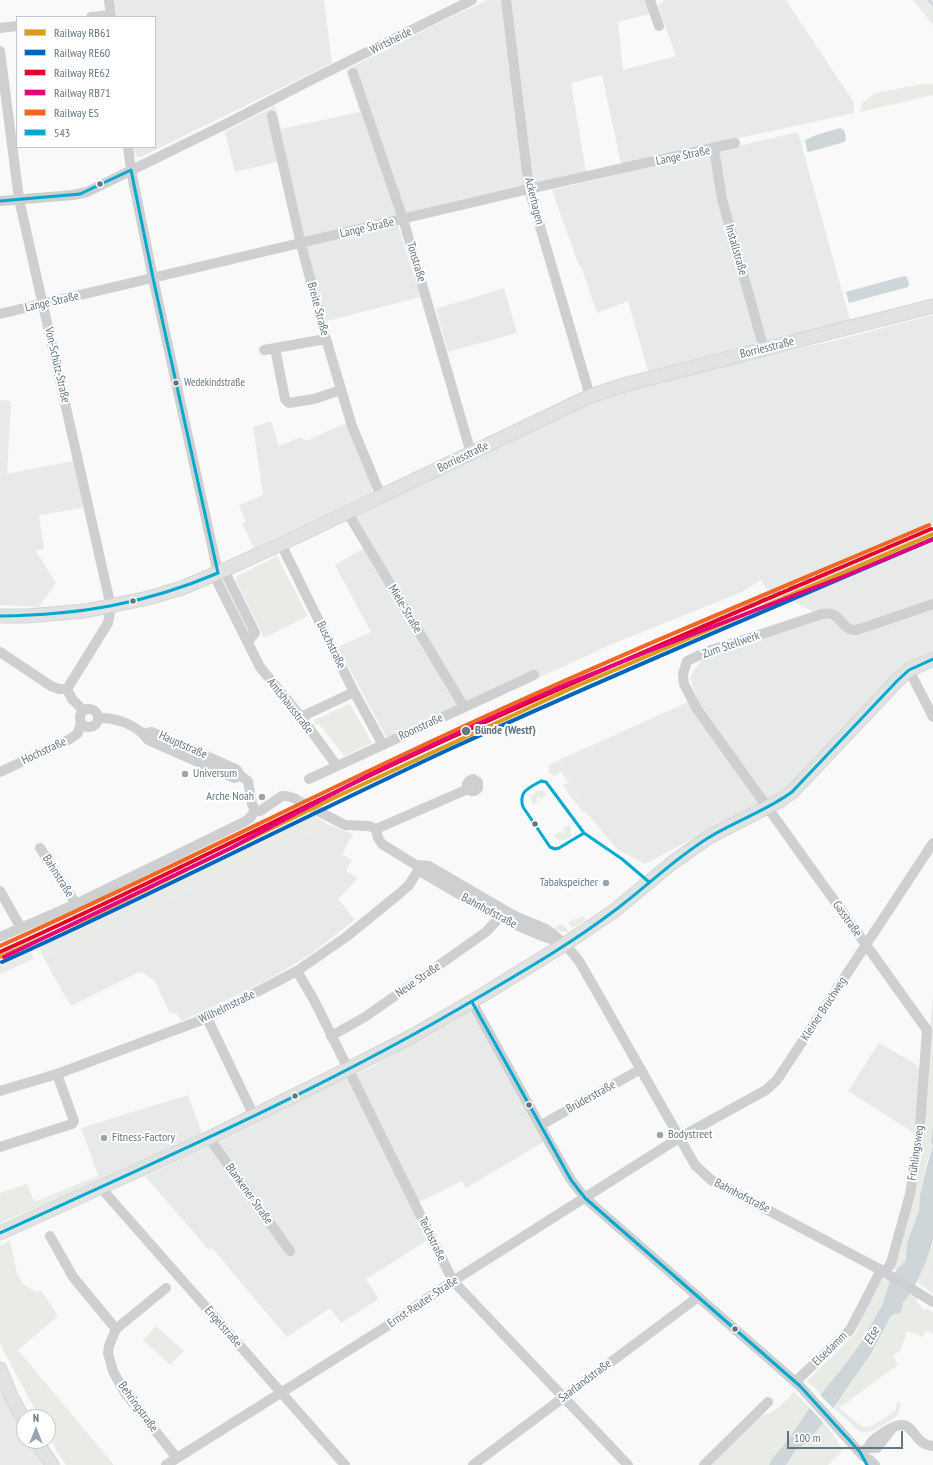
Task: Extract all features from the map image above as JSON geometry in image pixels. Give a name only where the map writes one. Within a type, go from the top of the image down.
[{"type":"main road","name":"Borriesstraße","points":[[0,616],[27,616],[85,611],[111,607],[182,588],[219,573],[281,544],[590,396],[627,384],[933,306]]},
{"type":"main road","points":[[0,1233],[102,1188],[209,1138],[348,1070],[472,1002],[565,944],[614,911],[687,852],[718,833],[781,800],[792,792],[868,711],[909,670],[933,659]]},
{"type":"main road","points":[[0,1369],[18,1409]]},
{"type":"main road","points":[[41,1449],[52,1465]]},
{"type":"street","points":[[109,0],[111,16]]},
{"type":"street","name":"Wirtsheide","points":[[0,201],[80,194],[230,122],[472,0]]},
{"type":"street","name":"Ackerhagen","points":[[506,0],[530,189],[590,396]]},
{"type":"street","points":[[650,0],[659,26]]},
{"type":"street","points":[[0,28],[16,26]]},
{"type":"street","name":"Von-Schütz-Straße","points":[[0,50],[3,108],[13,122],[19,199],[111,607]]},
{"type":"street","name":"Tonstraße","points":[[353,73],[403,219],[471,453]]},
{"type":"street","name":"Breite Straße","points":[[272,116],[301,244],[326,339],[352,426],[381,496]]},
{"type":"street","name":"Lange Straße","points":[[0,314],[530,189],[735,144]]},
{"type":"street","points":[[128,148],[131,170],[153,278],[219,573]]},
{"type":"street","name":"Installstraße","points":[[714,149],[722,199],[764,349]]},
{"type":"street","points":[[264,350],[326,339]]},
{"type":"street","points":[[275,348],[284,400],[289,403],[314,399],[341,390]]},
{"type":"street","name":"Miele-Straße","points":[[347,512],[464,707]]},
{"type":"street","name":"Buschstraße","points":[[281,544],[354,692],[383,745]]},
{"type":"street","name":"Amtshausstraße","points":[[219,573],[255,633],[248,642],[260,667],[301,717],[337,766]]},
{"type":"street","name":"Zum Stellwerk","points":[[767,806],[692,701],[684,684],[683,674],[687,661],[711,650],[828,612],[834,614],[847,628],[857,630],[933,604]]},
{"type":"street","points":[[67,689],[108,623],[111,607]]},
{"type":"street","points":[[0,652],[51,686],[59,689],[67,689]]},
{"type":"street","points":[[909,670],[933,717]]},
{"type":"street","name":"Roonstraße","points":[[309,779],[534,675]]},
{"type":"street","points":[[67,689],[72,699],[83,710]]},
{"type":"street","points":[[301,717],[354,692]]},
{"type":"street","points":[[89,708],[95,710],[98,718],[96,723],[92,726],[86,726],[81,723],[80,715],[83,710],[89,708]]},
{"type":"street","name":"Hauptstraße","points":[[98,718],[107,718],[122,722],[143,734],[148,740],[234,778],[241,776],[248,781],[252,804],[255,810]]},
{"type":"street","name":"Hochstraße","points":[[0,772],[70,739],[78,733],[81,723]]},
{"type":"street","points":[[316,810],[345,825],[369,826],[376,829],[468,788]]},
{"type":"street","points":[[255,810],[260,811],[282,796],[294,798]]},
{"type":"street","name":"Gasstraße","points":[[767,806],[812,872],[927,1030]]},
{"type":"street","name":"Bahnstraße","points":[[0,937],[76,904],[244,822],[250,818],[255,810]]},
{"type":"street","name":"Bahnhofstraße","points":[[376,829],[378,838],[382,844],[416,865],[429,866],[513,915],[546,929],[565,944],[579,961],[695,1165],[711,1180],[885,1272],[933,1302]]},
{"type":"street","name":"Kleiner Bruchweg","points":[[679,1138],[766,1090],[777,1080],[933,843]]},
{"type":"street","name":"Bahnstraße","points":[[40,848],[76,904]]},
{"type":"street","name":"Bahnhofstraße","points":[[421,866],[423,873],[499,918],[539,936],[565,944]]},
{"type":"street","name":"Wilhelmstraße","points":[[0,1091],[57,1074],[207,1018],[297,971],[346,937],[399,894],[408,885],[421,866]]},
{"type":"street","points":[[0,891],[21,928]]},
{"type":"street","name":"Neue Straße","points":[[331,1036],[365,1017],[486,932],[499,918]]},
{"type":"street","name":"Teichstraße","points":[[297,971],[315,1002],[453,1282],[628,1465]]},
{"type":"street","points":[[472,1002],[571,1180],[585,1198],[796,1382],[875,1465]]},
{"type":"street","points":[[207,1018],[254,1116]]},
{"type":"street","name":"Frühlingsweg","points":[[885,1272],[891,1263],[910,1194],[919,1138],[927,1030]]},
{"type":"street","name":"Brüderstraße","points":[[541,1125],[641,1069]]},
{"type":"street","points":[[0,1147],[72,1124],[74,1121],[57,1074]]},
{"type":"street","name":"Blankener Straße","points":[[209,1138],[290,1251]]},
{"type":"street","name":"Ernst-Reuter-Straße","points":[[166,1465],[384,1328],[453,1282],[679,1138]]},
{"type":"street","name":"Engelstraße","points":[[102,1188],[345,1465]]},
{"type":"street","points":[[50,1236],[73,1277],[116,1330]]},
{"type":"street","name":"Elsedamm","points":[[796,1382],[850,1330],[885,1272]]},
{"type":"street","name":"Behringstraße","points":[[166,1288],[116,1330],[109,1346],[108,1353],[113,1371],[125,1393],[177,1458]]},
{"type":"street","name":"Saarlandstraße","points":[[473,1465],[698,1297]]},
{"type":"street","points":[[704,1465],[768,1402]]},
{"type":"street","points":[[864,1455],[877,1448],[892,1429],[900,1424],[908,1426],[922,1443],[933,1446]]},
{"type":"shaded area","points":[[114,0],[324,0],[332,63],[141,157],[138,157],[135,154],[133,148],[156,148],[156,16],[117,16]]},
{"type":"shaded area","points":[[488,0],[646,0],[650,14],[618,22],[623,70],[676,56],[658,6],[665,0],[786,0],[854,103],[854,113],[621,164],[602,75],[571,83],[586,172],[395,216],[420,297],[327,321],[303,237],[286,160],[235,172],[225,132],[275,106],[281,129],[360,112],[346,70]]},
{"type":"shaded area","points":[[913,0],[933,0],[933,25]]},
{"type":"shaded area","points":[[921,84],[933,84],[933,95],[860,112],[862,103],[876,93]]},
{"type":"shaded area","points":[[798,132],[850,320],[648,371],[628,301],[597,313],[552,190]]},
{"type":"shaded area","points":[[504,288],[517,333],[448,352],[436,309]]},
{"type":"shaded area","points":[[933,315],[933,654],[796,780],[777,794],[645,864],[617,849],[584,810],[561,759],[697,698],[690,678],[693,671],[705,657],[814,612],[766,588],[761,580],[740,593],[610,645],[391,746],[338,647],[371,632],[335,565],[371,544],[354,517],[593,400],[691,372],[833,341]]},
{"type":"shaded area","points":[[0,400],[11,401],[7,474],[73,461],[83,508],[39,515],[44,550],[35,550],[56,583],[39,607],[0,605]]},
{"type":"shaded area","points":[[271,421],[279,446],[301,437],[306,441],[346,423],[372,486],[371,492],[254,548],[242,524],[246,522],[239,505],[263,495],[253,427]]},
{"type":"shaded area","points":[[277,556],[308,616],[264,638],[236,581],[237,576]]},
{"type":"shaded area","points":[[350,704],[372,743],[344,756],[319,724],[315,725],[314,720]]},
{"type":"shaded area","points":[[561,759],[586,812],[583,813],[563,786],[568,782],[561,772],[554,776],[549,773],[549,765]]},
{"type":"shaded area","points":[[542,790],[547,795],[541,799],[538,796],[536,798],[538,801],[533,805],[530,798],[538,791]]},
{"type":"shaded area","points":[[314,815],[327,824],[43,957],[39,947]]},
{"type":"shaded area","points":[[327,824],[353,834],[342,854],[352,860],[346,871],[358,878],[338,899],[355,920],[311,954],[273,977],[181,1021],[177,1014],[169,1012],[155,981],[142,972],[135,974],[71,1006],[43,957]]},
{"type":"shaded area","points":[[569,825],[571,829],[571,836],[565,840],[557,839],[554,836],[560,831],[563,834],[565,832],[563,829]]},
{"type":"shaded area","points":[[583,916],[586,920],[572,928],[568,922]]},
{"type":"shaded area","points":[[560,924],[565,926],[569,932],[561,932],[553,929]]},
{"type":"shaded area","points":[[31,951],[34,959],[0,974],[0,964]]},
{"type":"shaded area","points":[[933,997],[933,1125],[931,1142],[933,1146],[925,1168],[919,1210],[907,1243],[906,1260],[896,1270],[891,1267],[909,1211]]},
{"type":"shaded area","points":[[470,1010],[510,1076],[545,1141],[466,1188],[462,1181],[411,1206],[428,1240],[366,1279],[379,1299],[341,1323],[330,1308],[287,1337],[212,1248],[209,1250],[145,1176],[222,1141],[335,1083],[366,1070]]},
{"type":"shaded area","points":[[879,1043],[919,1066],[917,1135],[848,1091]]},
{"type":"shaded area","points":[[188,1095],[202,1133],[100,1181],[81,1128]]},
{"type":"shaded area","points":[[98,1176],[100,1181],[0,1223],[0,1193],[27,1184],[34,1202]]},
{"type":"shaded area","points":[[933,1239],[933,1255],[923,1286],[918,1283],[918,1281],[932,1246]]},
{"type":"shaded area","points":[[10,1240],[17,1274],[24,1285],[37,1292],[41,1290],[58,1316],[18,1350],[114,1465],[66,1465],[56,1449],[56,1409],[35,1409],[2,1348],[0,1342],[0,1246]]},
{"type":"shaded area","points":[[933,1255],[933,1294],[923,1286]]},
{"type":"shaded area","points":[[885,1278],[890,1281],[885,1297],[870,1327],[852,1355],[821,1394],[807,1381],[856,1333],[870,1297],[882,1279]]},
{"type":"shaded area","points":[[911,1293],[917,1297],[917,1302],[925,1311],[927,1308],[933,1313],[933,1334],[926,1331],[923,1337],[906,1331],[901,1350],[893,1355],[898,1365],[839,1408],[855,1422],[862,1426],[868,1427],[896,1410],[897,1401],[901,1404],[898,1415],[885,1424],[875,1430],[860,1432],[834,1408],[871,1355],[891,1316],[896,1313]]},
{"type":"shaded area","points":[[156,1326],[184,1351],[170,1365],[143,1340]]},
{"type":"shaded area","points":[[0,1390],[16,1420],[16,1449],[32,1449],[42,1465],[0,1465]]},
{"type":"shaded area","points":[[794,1392],[809,1407],[788,1440],[772,1459],[769,1465],[710,1465],[759,1416],[770,1413],[780,1406]]},
{"type":"shaded area","points":[[823,1423],[843,1450],[828,1465],[786,1465],[795,1451],[805,1444]]},
{"type":"water","points":[[840,128],[844,130],[846,139],[844,142],[809,152],[807,151],[805,140]]},
{"type":"water","points":[[904,276],[907,277],[909,284],[908,287],[849,303],[846,292]]},
{"type":"water","points":[[933,1125],[933,1146],[931,1142]]},
{"type":"water","name":"Else","points":[[933,1146],[933,1238],[917,1283],[902,1303],[903,1307],[899,1314],[896,1313],[891,1316],[871,1354],[820,1427],[805,1444],[795,1451],[786,1465],[769,1465],[809,1408],[846,1363],[861,1342],[882,1305],[890,1281],[897,1269],[906,1260],[907,1243],[919,1210],[920,1195]]},
{"type":"pier","points":[[819,1394],[835,1410],[825,1424],[808,1406]]},
{"type":"waterway","points":[[929,0],[933,5]]},
{"type":"tunnel","points":[[294,798],[316,810]]},
{"type":"railway","points":[[693,630],[816,576]]},
{"type":"rail line","name":"ES","points":[[0,946],[56,921],[389,761],[505,708],[686,628],[929,525]]},
{"type":"rail line","name":"RE62","points":[[0,952],[113,900],[450,738],[630,658],[931,529]]},
{"type":"rail line","name":"RB61","points":[[0,957],[90,917],[342,794],[570,689],[933,534]]},
{"type":"rail line","name":"RE60","points":[[2,962],[115,910],[452,748],[632,668],[933,539]]},
{"type":"rail line","name":"RB71","points":[[4,957],[229,849],[374,772],[534,697],[842,577],[933,539]]},
{"type":"transit line","name":"543","points":[[0,201],[80,194],[131,170],[153,278],[218,573],[164,593],[111,606],[57,613],[0,616]]},
{"type":"transit line","name":"543","points":[[0,1233],[182,1150],[303,1092],[421,1030],[548,956],[614,911],[696,846],[718,832],[772,805],[792,792],[897,681],[909,670],[933,659]]},
{"type":"transit line","name":"543","points":[[541,781],[546,782],[584,833],[555,849],[550,847],[523,807],[523,794],[529,788],[541,781]]},
{"type":"transit line","name":"543","points":[[584,833],[622,859],[649,882]]},
{"type":"transit line","name":"543","points":[[472,1002],[571,1180],[585,1198],[800,1386],[860,1452],[867,1465]]},
{"type":"place","name":"Wedekindstraße","points":[[176,383]]},
{"type":"place","name":"Bünde (Westf)","points":[[466,731]]},
{"type":"place","name":"Universum","points":[[185,774]]},
{"type":"place","name":"Arche Noah","points":[[262,797]]},
{"type":"place","name":"Tabakspeicher","points":[[606,883]]},
{"type":"place","name":"Bodystreet","points":[[660,1135]]},
{"type":"place","name":"Fitness-Factory","points":[[104,1138]]}]
